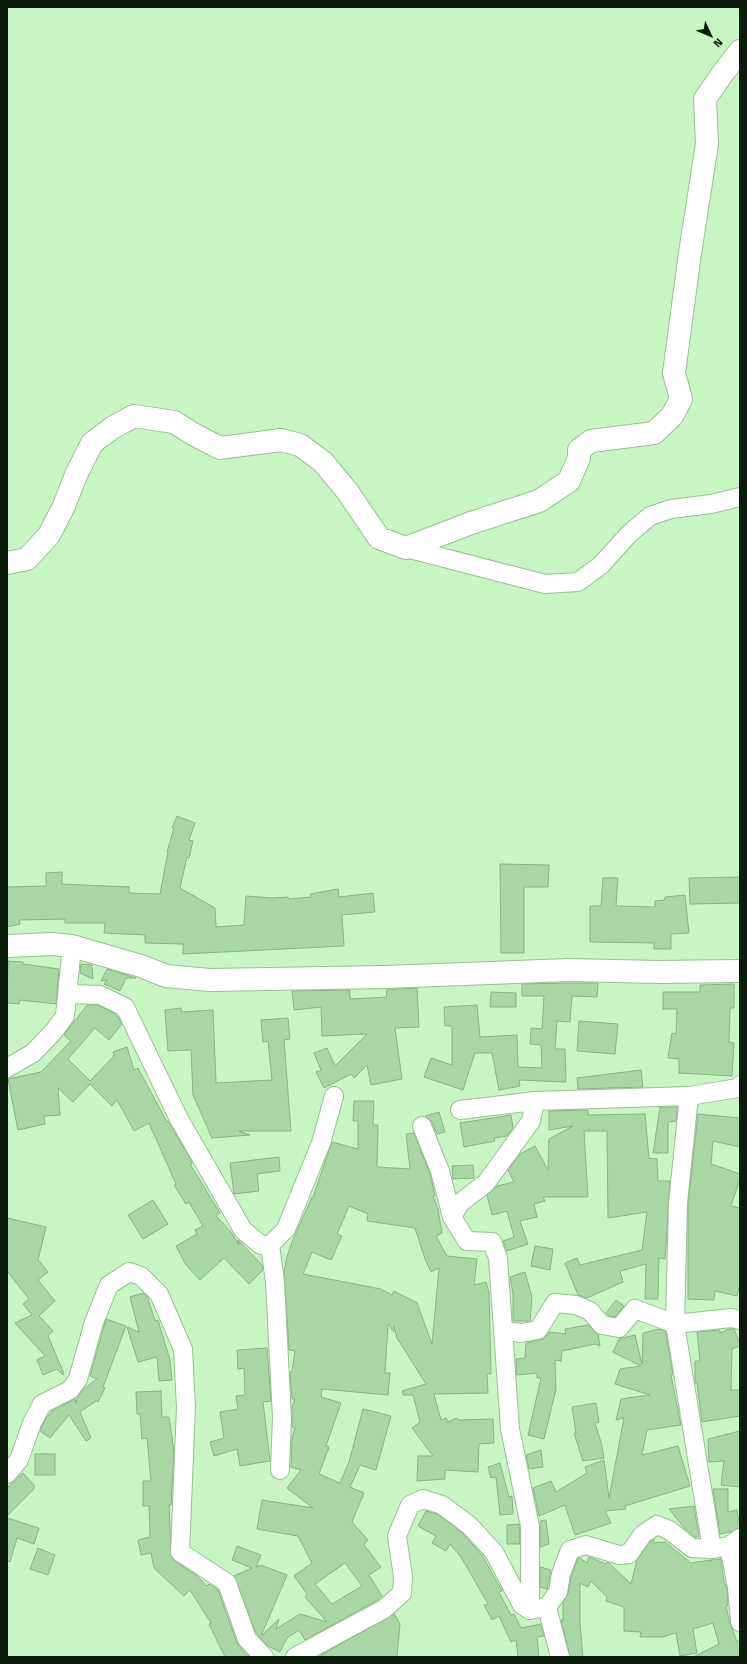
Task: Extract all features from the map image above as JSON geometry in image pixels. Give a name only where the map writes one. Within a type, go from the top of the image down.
[{"type":"main road","points":[[7,564],[27,559],[49,535],[64,506],[76,475],[92,443],[112,428],[134,416],[174,422],[220,448],[281,440],[300,445],[323,462],[347,490],[379,538],[406,548],[471,523],[539,502],[569,481],[579,458],[579,450],[591,441],[654,432],[672,416],[681,399],[674,373],[690,253],[707,144],[705,99],[740,51]]},
{"type":"main road","points":[[7,946],[52,944],[72,946],[141,966],[166,976],[210,980],[384,977],[568,970],[659,972],[740,971]]},
{"type":"street","points":[[406,548],[546,584],[578,582],[601,565],[629,534],[650,516],[672,509],[712,504],[740,497]]},
{"type":"street","points":[[7,1068],[33,1053],[54,1031],[65,1016],[72,946]]},
{"type":"street","points":[[68,994],[100,995],[125,1007],[179,1119],[243,1230],[261,1244],[270,1245]]},
{"type":"street","points":[[460,1110],[535,1101],[689,1096],[739,1087]]},
{"type":"street","points":[[270,1245],[286,1229],[321,1143],[334,1096]]},
{"type":"street","points":[[689,1096],[678,1204],[675,1324],[737,1587],[740,1622]]},
{"type":"street","points":[[452,1217],[460,1203],[486,1183],[531,1121],[535,1101]]},
{"type":"street","points":[[422,1126],[440,1171],[452,1217],[467,1241],[492,1242],[498,1258],[510,1429],[530,1526],[539,1609],[560,1657]]},
{"type":"street","points":[[270,1245],[275,1282],[281,1410],[280,1470]]},
{"type":"street","points":[[7,1474],[19,1460],[32,1423],[42,1404],[70,1390],[78,1379],[94,1322],[109,1285],[129,1272],[141,1276],[159,1294],[183,1349],[186,1407],[180,1552],[227,1583],[247,1639],[264,1657]]},
{"type":"street","points":[[503,1332],[521,1333],[538,1330],[555,1303],[576,1305],[590,1311],[602,1325],[619,1328],[635,1309],[675,1324],[731,1318],[740,1320]]},
{"type":"street","points":[[295,1657],[384,1609],[402,1593],[403,1577],[397,1536],[410,1505],[423,1499],[442,1505],[469,1525],[494,1552],[522,1605],[539,1609]]},
{"type":"street","points":[[539,1609],[558,1592],[561,1574],[570,1550],[586,1545],[619,1555],[629,1554],[643,1534],[657,1525],[669,1530],[692,1548],[727,1544]]},
{"type":"building","points":[[177,816],[195,823],[189,840],[193,841],[189,858],[187,857],[180,888],[215,908],[216,927],[244,925],[246,896],[272,898],[288,897],[289,899],[311,897],[310,894],[338,889],[339,897],[373,893],[375,912],[342,915],[344,946],[183,954],[183,944],[145,943],[145,935],[104,933],[105,923],[65,923],[65,919],[19,920],[20,924],[7,927],[7,887],[46,886],[46,873],[62,872],[62,884],[129,887],[129,893],[160,894],[167,852],[174,828],[172,828]]},
{"type":"building","points":[[500,864],[549,865],[548,887],[524,887],[524,953],[501,953]]},
{"type":"building","points":[[740,877],[740,903],[690,904],[689,878]]},
{"type":"building","points":[[603,878],[618,878],[616,906],[655,907],[655,901],[665,900],[665,897],[685,895],[689,933],[671,934],[671,949],[654,949],[654,943],[590,942],[590,906],[601,906]]},
{"type":"building","points":[[8,961],[23,962],[23,964],[59,969],[56,1004],[20,1000],[19,1004],[7,1003]]},
{"type":"building","points":[[81,964],[92,965],[93,979],[80,973]]},
{"type":"building","points":[[107,969],[136,978],[126,978],[120,991],[104,984],[107,980],[101,981]]},
{"type":"building","points":[[598,983],[597,997],[572,996],[570,1022],[557,1021],[555,1049],[565,1049],[566,1082],[519,1080],[520,1086],[499,1090],[492,1053],[475,1053],[463,1090],[424,1077],[431,1058],[452,1065],[452,1026],[445,1026],[444,1007],[477,1005],[480,1037],[517,1035],[518,1067],[542,1068],[541,1045],[530,1044],[531,1028],[542,1029],[544,996],[522,996],[522,984]]},
{"type":"building","points":[[734,984],[734,1008],[730,1008],[729,1042],[734,1043],[732,1076],[679,1073],[679,1059],[668,1058],[672,1033],[676,1034],[677,1009],[663,1009],[663,992],[700,992],[700,985]]},
{"type":"building","points":[[417,988],[419,1027],[395,1028],[402,1079],[371,1085],[367,1065],[354,1078],[351,1074],[324,1088],[316,1072],[321,1070],[314,1053],[327,1048],[335,1066],[367,1034],[322,1036],[321,1007],[294,1010],[292,991],[350,990],[350,999],[387,997],[386,990]]},
{"type":"building","points":[[491,992],[516,993],[516,1007],[490,1007]]},
{"type":"building","points":[[87,1005],[97,1005],[114,1013],[122,1024],[109,1040],[95,1028],[68,1059],[90,1081],[114,1056],[113,1052],[127,1047],[134,1070],[138,1068],[167,1122],[168,1121],[189,1157],[192,1163],[190,1164],[220,1213],[216,1216],[231,1232],[239,1245],[238,1240],[262,1265],[263,1270],[249,1284],[224,1258],[200,1280],[186,1265],[176,1246],[197,1234],[195,1230],[203,1226],[189,1202],[186,1204],[174,1185],[176,1184],[149,1123],[134,1131],[117,1100],[112,1106],[90,1084],[73,1102],[58,1088],[60,1115],[44,1116],[45,1124],[18,1130],[8,1079],[41,1072],[71,1041],[64,1035]]},
{"type":"building","points":[[181,1008],[182,1012],[213,1010],[216,1083],[272,1080],[268,1041],[263,1042],[261,1020],[288,1018],[290,1039],[284,1040],[291,1131],[239,1131],[250,1135],[212,1138],[193,1095],[191,1050],[168,1051],[165,1010]]},
{"type":"building","points":[[579,1021],[618,1024],[615,1054],[577,1051]]},
{"type":"building","points":[[641,1070],[643,1087],[578,1089],[577,1078]]},
{"type":"building","points":[[354,1101],[374,1101],[373,1125],[378,1125],[377,1167],[410,1169],[406,1134],[414,1133],[430,1174],[435,1196],[433,1196],[438,1209],[442,1233],[436,1236],[447,1256],[477,1259],[474,1285],[486,1282],[489,1292],[491,1374],[487,1374],[488,1393],[434,1394],[441,1420],[446,1418],[448,1422],[457,1418],[458,1420],[493,1419],[494,1443],[479,1444],[478,1472],[445,1470],[445,1479],[417,1481],[418,1456],[433,1456],[412,1428],[420,1422],[413,1395],[403,1395],[402,1391],[426,1384],[397,1338],[394,1326],[394,1332],[388,1324],[385,1373],[390,1373],[388,1395],[322,1389],[321,1397],[341,1403],[326,1446],[329,1447],[319,1474],[340,1483],[349,1462],[363,1409],[391,1416],[376,1470],[360,1465],[350,1487],[364,1493],[352,1522],[368,1540],[364,1545],[381,1567],[369,1575],[382,1596],[378,1600],[305,1640],[299,1630],[287,1638],[280,1652],[268,1646],[256,1633],[234,1576],[252,1568],[232,1560],[237,1546],[261,1555],[256,1567],[261,1565],[287,1575],[261,1636],[279,1619],[276,1629],[300,1614],[327,1622],[305,1597],[307,1594],[294,1576],[312,1563],[298,1536],[257,1529],[262,1500],[313,1508],[287,1488],[301,1470],[291,1467],[292,1438],[295,1428],[292,1427],[292,1407],[295,1399],[292,1399],[290,1372],[292,1372],[295,1351],[289,1350],[284,1272],[292,1242],[313,1197],[332,1142],[358,1149],[358,1121],[353,1121]],"holes":[[[349,1206],[368,1214],[367,1221],[415,1228],[431,1272],[439,1268],[432,1344],[417,1303],[394,1291],[392,1295],[381,1289],[303,1274],[312,1252],[331,1260],[342,1236],[337,1234]],[[345,1563],[362,1586],[332,1604],[315,1584]]]},
{"type":"building","points":[[660,1107],[677,1107],[676,1121],[668,1122],[668,1153],[653,1153]]},
{"type":"building","points":[[588,1110],[588,1115],[645,1114],[649,1158],[657,1159],[658,1181],[670,1181],[665,1259],[659,1258],[658,1299],[645,1299],[646,1264],[620,1271],[623,1282],[587,1298],[578,1295],[565,1263],[577,1258],[580,1265],[642,1250],[647,1212],[608,1218],[607,1131],[584,1131],[588,1197],[543,1197],[545,1201],[534,1204],[537,1217],[520,1221],[528,1244],[507,1251],[503,1241],[514,1237],[507,1211],[492,1215],[487,1195],[497,1186],[514,1182],[508,1170],[520,1154],[535,1146],[548,1170],[549,1139],[573,1126],[549,1130],[549,1111]]},
{"type":"building","points":[[439,1112],[445,1132],[437,1134],[432,1122],[425,1116]]},
{"type":"building","points":[[698,1114],[740,1118],[740,1147],[713,1141],[711,1164],[740,1174],[740,1179],[731,1206],[740,1208],[740,1284],[737,1296],[715,1291],[714,1300],[688,1299],[688,1204]]},
{"type":"building","points":[[511,1115],[513,1128],[507,1136],[494,1138],[495,1141],[464,1147],[460,1123]]},
{"type":"building","points":[[279,1157],[280,1171],[257,1174],[259,1191],[234,1194],[230,1163]]},
{"type":"building","points":[[473,1165],[474,1178],[453,1179],[452,1166]]},
{"type":"building","points":[[153,1200],[168,1224],[143,1239],[128,1215]]},
{"type":"building","points":[[7,1218],[46,1227],[38,1260],[48,1272],[38,1280],[55,1301],[39,1316],[53,1331],[48,1336],[64,1374],[63,1375],[57,1369],[43,1375],[37,1360],[45,1356],[15,1323],[32,1315],[23,1304],[29,1299],[7,1271]]},
{"type":"building","points":[[535,1246],[553,1249],[550,1270],[531,1266]]},
{"type":"building","points":[[525,1272],[532,1297],[530,1321],[513,1321],[513,1294],[510,1277]]},
{"type":"building","points":[[144,1293],[148,1298],[155,1321],[158,1320],[170,1360],[172,1380],[159,1381],[157,1357],[138,1362],[127,1327],[139,1332],[130,1297]]},
{"type":"building","points":[[616,1300],[624,1306],[615,1317],[610,1316],[606,1313]]},
{"type":"building","points":[[106,1319],[126,1326],[103,1387],[105,1388],[98,1402],[96,1401],[80,1412],[91,1438],[86,1441],[69,1415],[50,1438],[40,1431],[46,1418],[53,1410],[75,1399],[76,1403],[78,1396],[85,1388],[97,1379],[90,1376]]},
{"type":"building","points":[[588,1325],[598,1334],[600,1346],[595,1344],[562,1351],[561,1361],[555,1360],[556,1389],[544,1439],[528,1435],[541,1378],[537,1378],[537,1373],[517,1375],[516,1359],[525,1358],[526,1343],[544,1339],[549,1332],[566,1334],[565,1329]]},
{"type":"building","points":[[659,1329],[666,1332],[673,1375],[671,1375],[681,1425],[647,1430],[642,1455],[678,1446],[690,1486],[625,1506],[626,1509],[605,1511],[611,1523],[575,1535],[565,1505],[539,1516],[533,1488],[551,1481],[556,1492],[587,1473],[585,1467],[604,1460],[609,1498],[624,1418],[616,1420],[621,1399],[650,1395],[615,1384],[620,1369],[641,1366],[613,1352],[619,1339],[635,1335],[642,1364],[643,1333]]},
{"type":"building","points":[[729,1329],[734,1329],[740,1344],[740,1346],[732,1349],[731,1390],[740,1390],[740,1416],[702,1422],[697,1383],[695,1383],[695,1361],[700,1361],[697,1332],[720,1330],[720,1333]]},
{"type":"building","points":[[267,1348],[271,1401],[263,1402],[270,1461],[240,1466],[237,1449],[214,1456],[210,1442],[224,1438],[220,1412],[238,1409],[236,1396],[245,1395],[244,1368],[238,1369],[237,1350]]},
{"type":"building","points":[[161,1391],[162,1417],[169,1417],[174,1452],[171,1505],[169,1505],[171,1556],[174,1561],[195,1574],[207,1586],[209,1584],[218,1590],[237,1643],[250,1657],[225,1657],[209,1624],[211,1623],[190,1590],[184,1596],[154,1568],[151,1553],[141,1555],[138,1540],[150,1537],[149,1506],[143,1506],[143,1481],[151,1481],[147,1438],[142,1439],[140,1414],[137,1414],[136,1392]]},
{"type":"building","points":[[596,1403],[599,1422],[595,1423],[604,1458],[583,1461],[574,1433],[576,1433],[572,1407]]},
{"type":"building","points":[[740,1431],[740,1487],[721,1485],[724,1461],[709,1462],[708,1439]]},
{"type":"building","points":[[541,1450],[543,1467],[529,1469],[526,1455]]},
{"type":"building","points":[[35,1454],[55,1454],[55,1475],[35,1475]]},
{"type":"building","points":[[500,1463],[509,1497],[512,1496],[513,1514],[500,1515],[496,1477],[491,1478],[488,1467]]},
{"type":"building","points":[[23,1473],[34,1485],[34,1489],[7,1516],[7,1488]]},
{"type":"building","points":[[713,1489],[728,1489],[728,1512],[737,1510],[740,1528],[731,1532],[720,1534]]},
{"type":"building","points":[[694,1506],[699,1537],[695,1537],[685,1529],[669,1509]]},
{"type":"building","points":[[426,1511],[437,1514],[462,1533],[482,1555],[502,1591],[499,1592],[511,1615],[514,1614],[521,1628],[541,1624],[544,1636],[537,1637],[539,1657],[518,1657],[516,1640],[511,1642],[499,1616],[492,1620],[484,1605],[488,1604],[461,1557],[450,1544],[446,1551],[432,1543],[436,1536],[418,1526]]},
{"type":"building","points":[[7,1518],[39,1528],[34,1544],[17,1538],[10,1562],[7,1561]]},
{"type":"building","points":[[546,1520],[549,1544],[540,1547],[540,1521]]},
{"type":"building","points":[[519,1524],[520,1544],[507,1544],[507,1525]]},
{"type":"building","points":[[654,1539],[654,1543],[665,1542],[691,1563],[721,1559],[724,1582],[727,1588],[728,1605],[726,1607],[737,1642],[740,1640],[740,1657],[693,1657],[719,1644],[713,1623],[693,1629],[697,1653],[680,1656],[676,1633],[662,1637],[640,1637],[641,1632],[624,1631],[624,1607],[606,1601],[607,1597],[591,1581],[588,1587],[580,1583],[580,1624],[583,1657],[570,1657],[561,1620],[563,1620],[563,1602],[568,1594],[571,1577],[578,1558],[587,1563],[589,1557],[606,1564],[608,1562],[631,1584],[637,1560],[650,1542]]},
{"type":"building","points":[[38,1548],[55,1555],[48,1575],[30,1569]]},
{"type":"building","points":[[540,1567],[551,1570],[547,1589],[540,1587]]},
{"type":"building","points":[[394,1614],[400,1624],[397,1657],[322,1657],[321,1655]]}]
